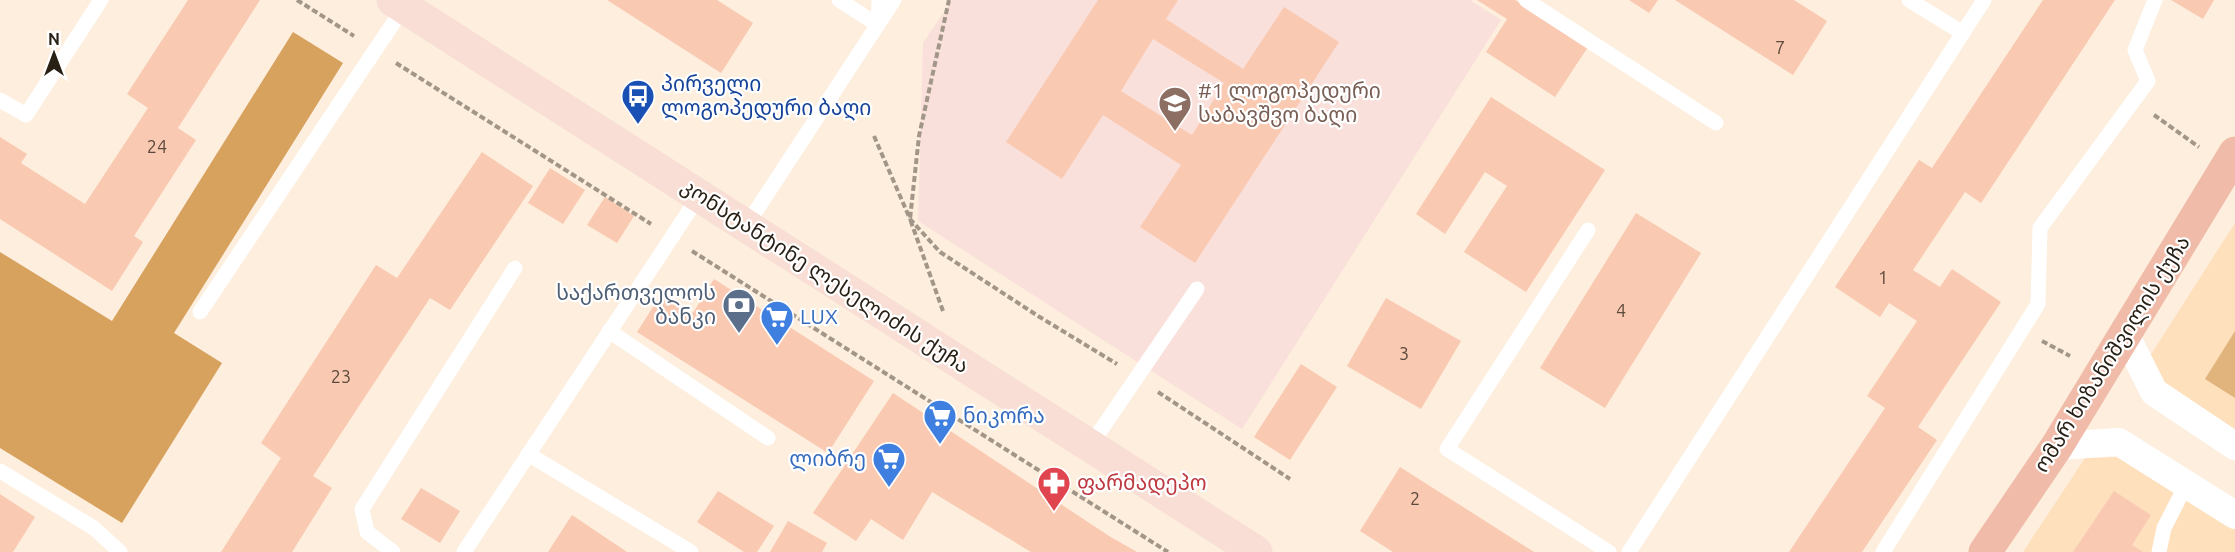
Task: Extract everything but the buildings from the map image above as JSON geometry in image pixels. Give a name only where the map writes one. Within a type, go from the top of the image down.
[{"type":"main road","name":"ომარ ხიზანიშვილის ქუჩა","points":[[1985,552],[2057,446],[2126,336],[2235,153]]},
{"type":"street","name":"კონსტანტინე ლესელიძის ქუჩა","points":[[399,4],[1252,551]]},
{"type":"street","points":[[2126,336],[2154,392],[2235,446]]},
{"type":"street","points":[[2057,446],[2119,442],[2235,515]]},
{"type":"lane","points":[[0,100],[26,116],[101,0]]},
{"type":"lane","points":[[839,0],[878,25]]},
{"type":"lane","points":[[878,25],[879,0]]},
{"type":"lane","points":[[746,226],[894,0]]},
{"type":"lane","points":[[1526,0],[1716,123]]},
{"type":"lane","points":[[1909,0],[1963,33]]},
{"type":"lane","points":[[1629,552],[1984,0]]},
{"type":"lane","points":[[1883,552],[2038,304],[2040,228],[2148,81],[2135,50],[2155,0]]},
{"type":"lane","points":[[200,312],[375,49],[399,4]]},
{"type":"lane","points":[[464,552],[699,196]]},
{"type":"lane","points":[[1588,230],[1447,449],[1610,552]]},
{"type":"lane","points":[[393,552],[367,532],[362,509],[515,268]]},
{"type":"lane","points":[[1090,446],[1197,289]]},
{"type":"lane","points":[[609,331],[768,438]]},
{"type":"lane","points":[[528,454],[691,552]]},
{"type":"lane","points":[[0,471],[94,528],[120,552]]},
{"type":"lane","points":[[2159,552],[2164,528],[2187,483]]},
{"type":"path","points":[[297,0],[1168,552]]},
{"type":"path","points":[[949,0],[919,136],[910,219],[940,252],[1137,377],[1290,479]]},
{"type":"path","points":[[2166,124],[2203,149]]},
{"type":"path","points":[[874,136],[910,219],[943,312]]},
{"type":"shaded area","name":"#1 ლოგოპედური საბავშვო ბაღი","points":[[952,0],[1470,0],[1501,20],[1242,429],[918,221],[923,43]]},
{"type":"shaded area","points":[[293,32],[343,63],[174,333],[222,363],[122,523],[0,448],[0,252],[112,321]]},
{"type":"shaded area","points":[[2235,223],[2235,437],[2156,385],[2148,359]]},
{"type":"shaded area","points":[[2235,331],[2235,398],[2205,379]]},
{"type":"shaded area","points":[[2122,457],[2235,529],[2235,552],[2023,552],[2085,458]]},
{"type":"place","name":"პირველი ლოგოპედური ბაღი","points":[[638,125]]},
{"type":"place","name":"#1 ლოგოპედური საბავშვო ბაღი","points":[[1175,132]]},
{"type":"place","name":"საქართველოს ბანკი","points":[[739,334]]},
{"type":"place","name":"LUX","points":[[777,346]]},
{"type":"place","name":"ნიკორა","points":[[940,445]]},
{"type":"place","name":"ლიბრე","points":[[889,488]]},
{"type":"place","name":"ფარმადეპო","points":[[1054,512]]}]
